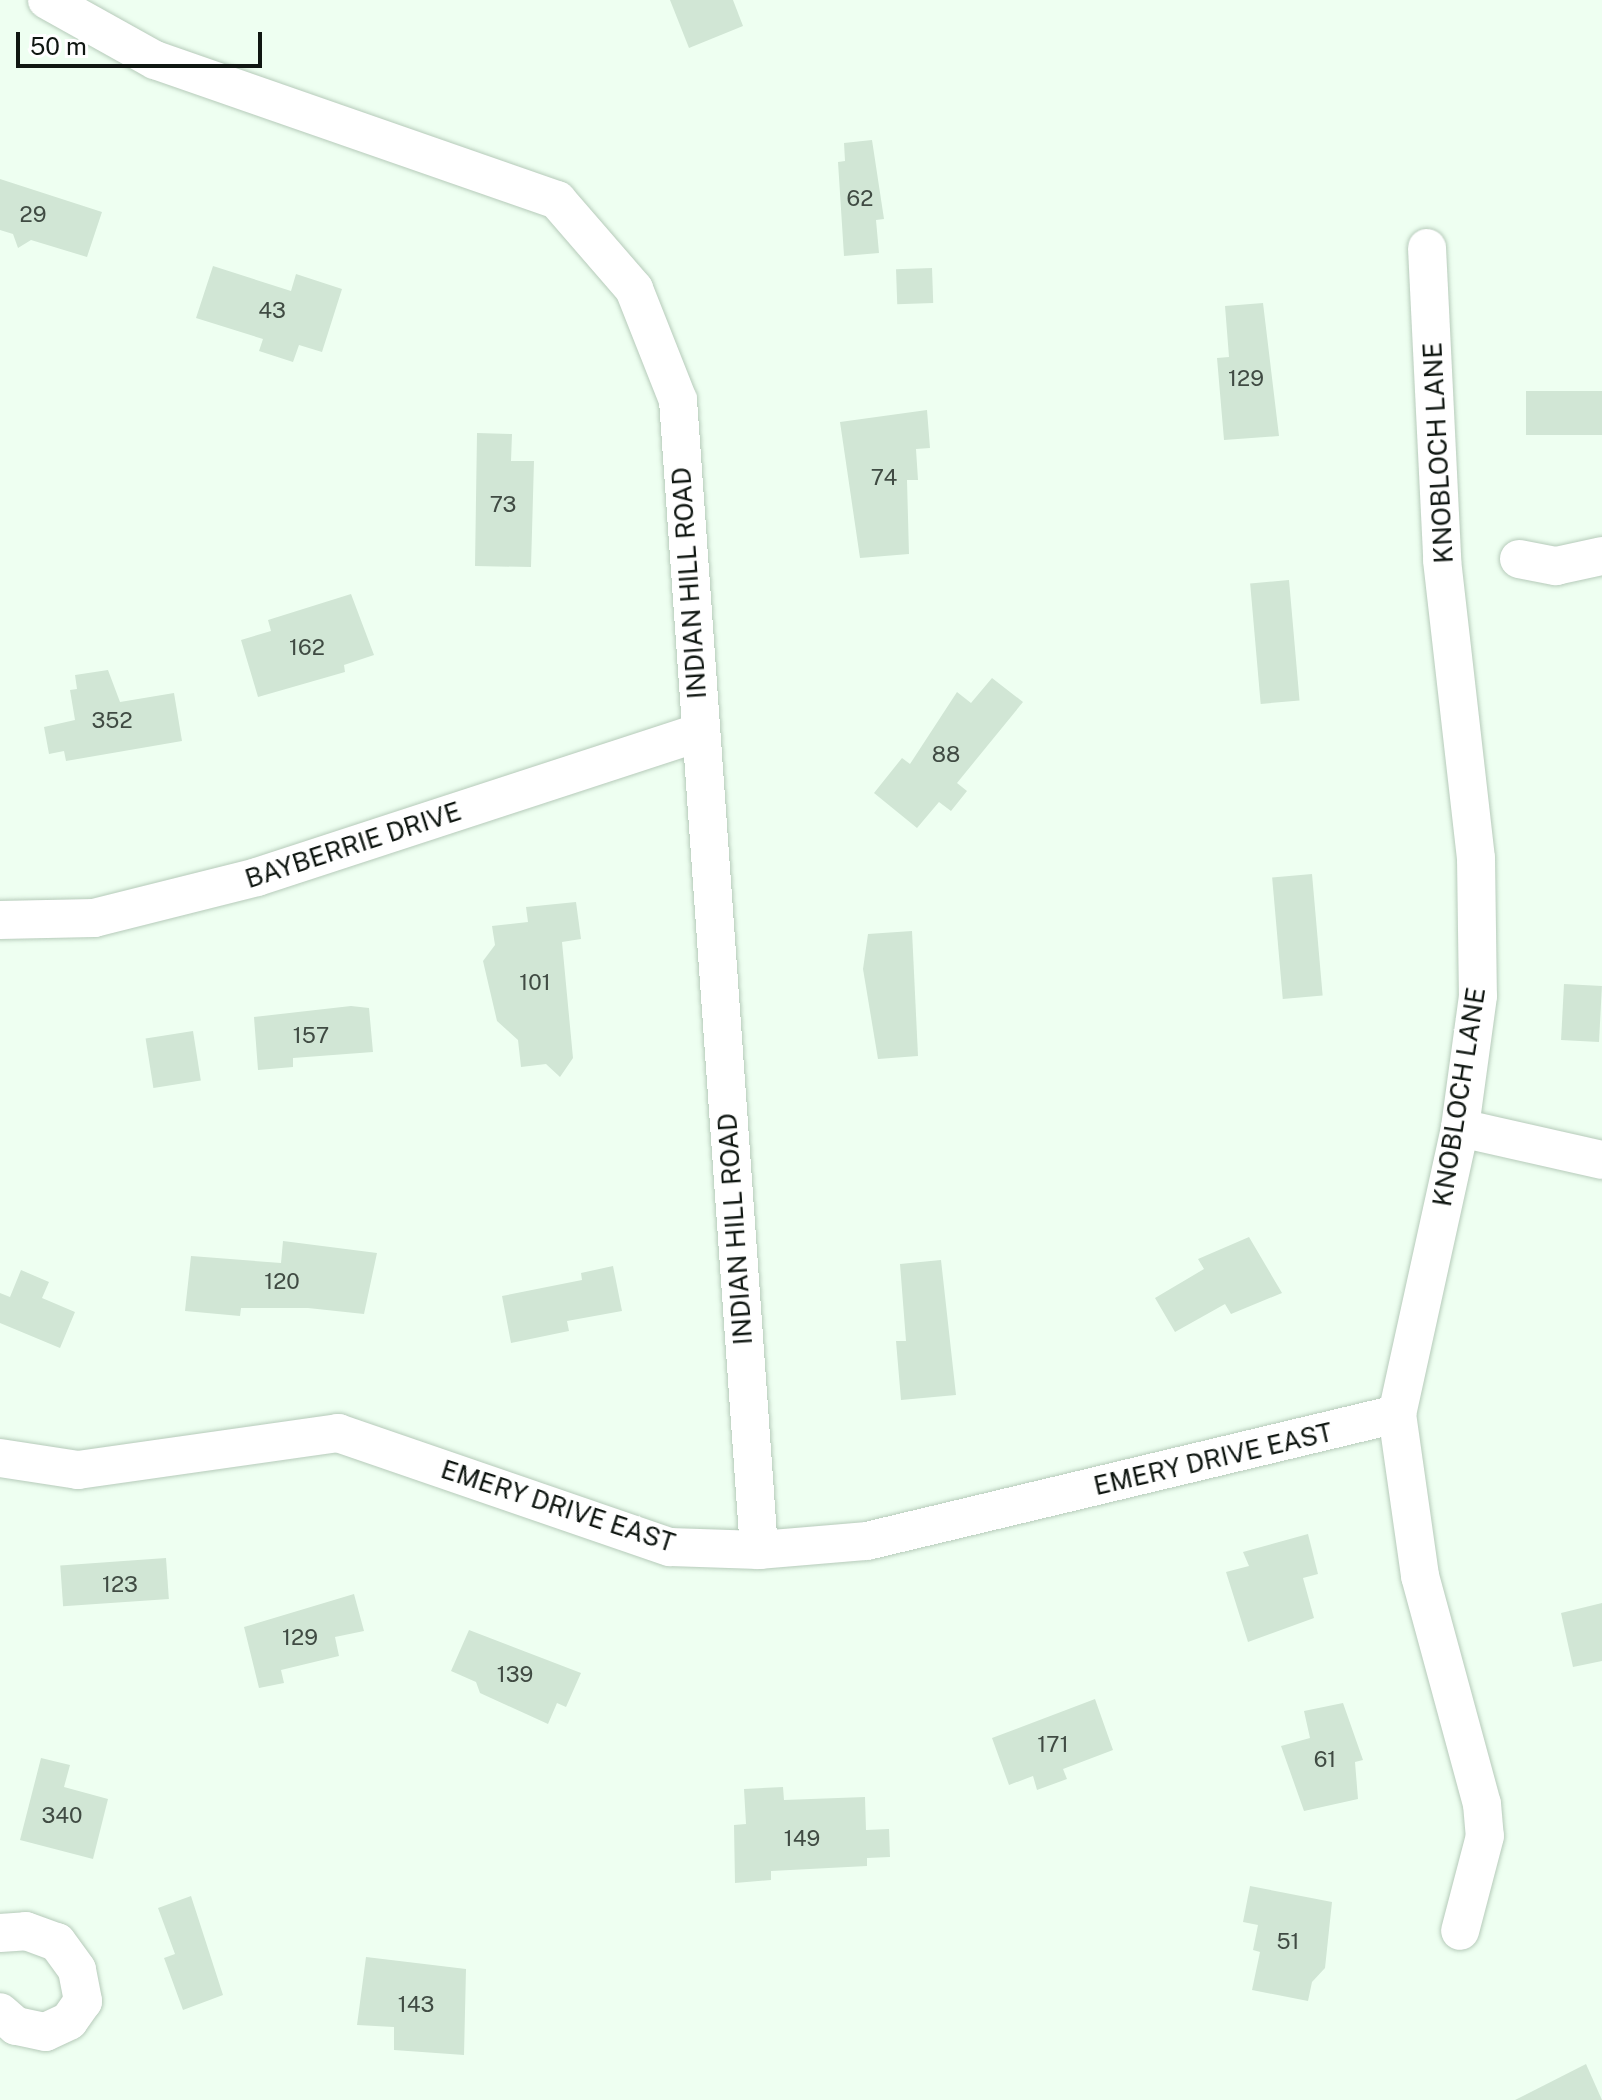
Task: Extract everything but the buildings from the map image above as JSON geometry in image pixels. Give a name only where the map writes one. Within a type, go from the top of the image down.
[{"type":"street","name":"INDIAN HILL ROAD","points":[[47,0],[155,60],[557,200],[634,289],[678,400],[698,733],[759,1550]]},
{"type":"street","name":"KNOBLOCH LANE","points":[[1427,248],[1443,565],[1476,858],[1478,996],[1460,1128],[1397,1414],[1420,1576],[1482,1804],[1485,1836],[1460,1931]]},
{"type":"street","points":[[1519,559],[1556,566],[1602,556]]},
{"type":"street","name":"BAYBERRIE DRIVE","points":[[0,920],[94,918],[257,877],[698,733]]},
{"type":"street","points":[[1460,1128],[1602,1160]]},
{"type":"street","name":"EMERY DRIVE EAST","points":[[0,1458],[78,1470],[338,1433],[670,1547],[759,1550],[867,1541],[1397,1414]]},
{"type":"street","points":[[0,1933],[26,1931],[57,1942],[77,1970],[83,2001],[69,2021],[45,2032],[16,2026],[0,2012]]}]
